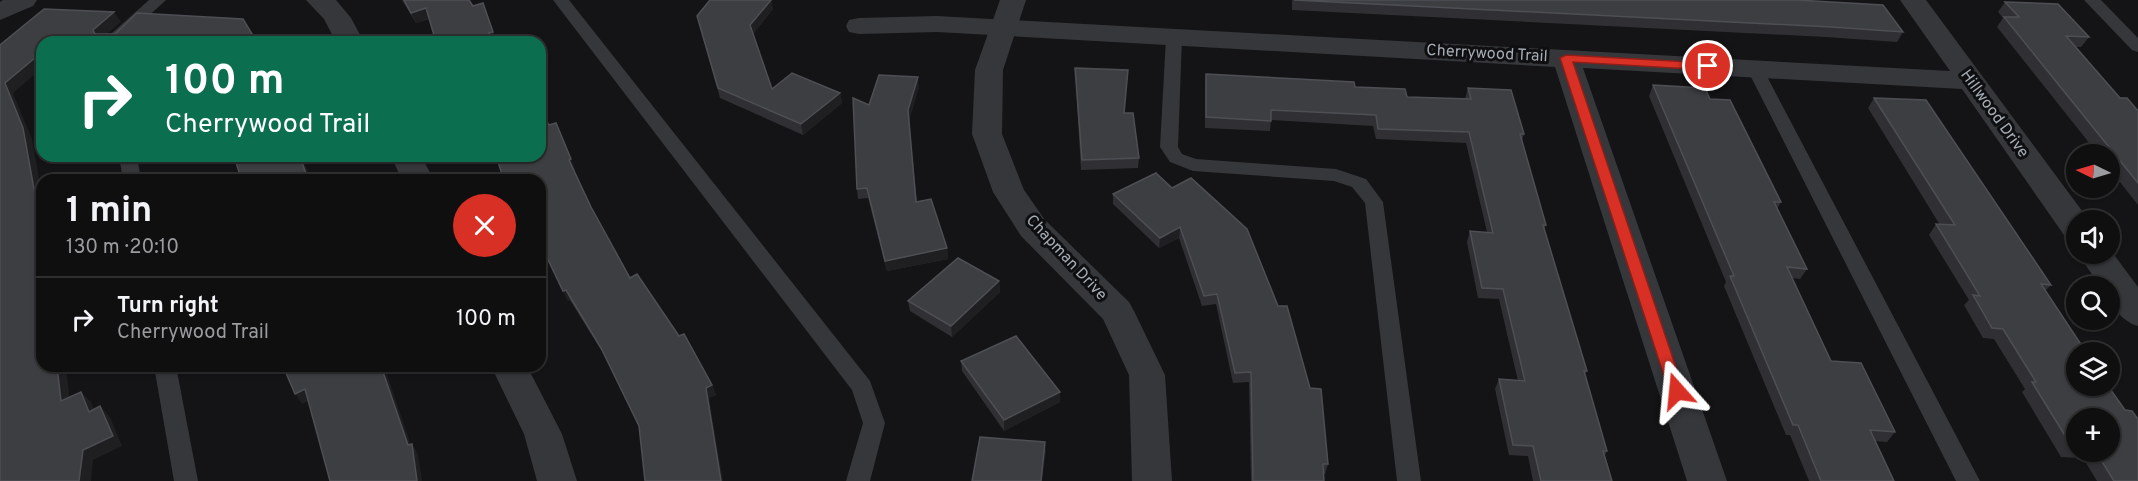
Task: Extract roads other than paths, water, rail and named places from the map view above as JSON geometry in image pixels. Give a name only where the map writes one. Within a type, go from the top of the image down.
[{"type":"street","points":[[0,12],[24,0]]},
{"type":"street","points":[[319,0],[326,4],[338,19],[347,36]]},
{"type":"street","name":"Hillwood Drive","points":[[1913,0],[2066,213]]},
{"type":"street","name":"Cherrywood Trail","points":[[859,26],[1009,15],[1174,38],[1970,81]]},
{"type":"street","name":"Chapman Drive","points":[[1009,15],[989,70],[987,134],[1009,192],[1033,228],[1117,311],[1147,375],[1152,481]]},
{"type":"street","points":[[1566,58],[1707,481]]},
{"type":"street","points":[[2102,264],[2138,313]]},
{"type":"street","points":[[512,372],[543,434],[557,481]]},
{"type":"lane","points":[[117,36],[158,0]]},
{"type":"lane","points":[[561,0],[862,387],[874,423],[858,481]]},
{"type":"lane","points":[[2092,0],[2138,47]]},
{"type":"lane","points":[[1174,38],[1169,147],[1176,158],[1193,165],[1336,175],[1359,183],[1374,202],[1409,481]]},
{"type":"lane","points":[[1755,69],[1968,481]]},
{"type":"lane","points":[[166,372],[186,481]]}]
